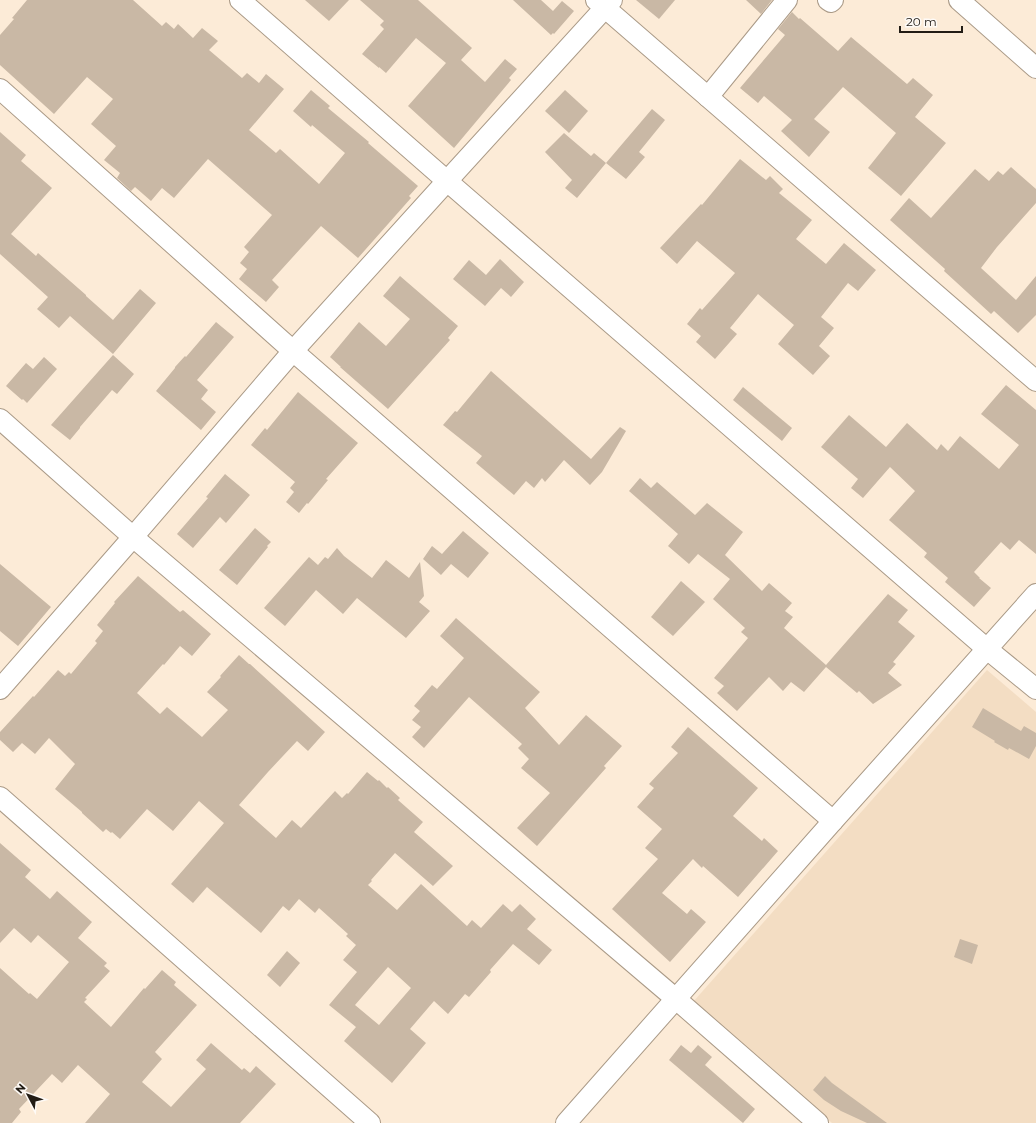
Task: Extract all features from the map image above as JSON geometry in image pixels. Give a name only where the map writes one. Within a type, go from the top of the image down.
[{"type":"street","points":[[240,0],[987,649],[1036,689]]},
{"type":"street","points":[[708,97],[787,0]]},
{"type":"street","points":[[828,0],[831,2],[833,0]]},
{"type":"street","points":[[958,0],[1036,68]]},
{"type":"street","points":[[0,689],[134,537],[293,351],[447,181],[604,3],[708,97],[1036,381]]},
{"type":"street","points":[[0,89],[293,351],[833,821]]},
{"type":"street","points":[[0,419],[134,537],[676,999],[818,1123]]},
{"type":"street","points":[[566,1123],[1036,594]]},
{"type":"street","points":[[0,797],[370,1123]]},
{"type":"shaded area","points":[[987,670],[1036,712],[1036,1123],[832,1123],[693,1002]]},
{"type":"building","points":[[27,0],[133,0],[162,26],[166,22],[174,29],[178,24],[193,38],[202,28],[218,41],[209,50],[242,78],[247,73],[259,83],[266,74],[284,89],[249,130],[276,153],[280,149],[319,184],[345,153],[293,111],[311,90],[330,106],[328,108],[418,186],[409,196],[411,198],[358,258],[321,226],[272,280],[279,287],[266,302],[239,279],[247,269],[240,263],[249,252],[244,247],[272,215],[208,159],[174,198],[162,188],[151,201],[135,187],[131,191],[117,178],[120,173],[104,160],[116,146],[91,124],[113,99],[87,77],[54,114],[0,65],[0,35],[14,19],[12,18]]},
{"type":"building","points":[[305,0],[349,0],[329,21]]},
{"type":"building","points":[[360,0],[418,0],[472,48],[461,60],[485,82],[505,59],[517,69],[509,78],[511,80],[454,148],[408,106],[446,63],[416,38],[386,73],[379,68],[362,54],[384,29],[380,25],[384,21]]},
{"type":"building","points":[[513,0],[541,0],[553,11],[562,1],[574,11],[554,34],[553,33],[551,35]]},
{"type":"building","points":[[636,0],[675,0],[659,19]]},
{"type":"building","points":[[746,0],[772,0],[761,14]]},
{"type":"building","points":[[792,12],[838,51],[851,37],[907,84],[913,78],[933,95],[915,117],[946,143],[901,196],[868,168],[896,133],[843,87],[814,119],[830,132],[809,157],[781,131],[792,120],[764,96],[758,103],[740,88],[785,35],[778,29]]},
{"type":"building","points":[[565,90],[588,111],[569,133],[545,111]]},
{"type":"building","points":[[652,109],[665,120],[639,152],[645,157],[626,179],[606,163]]},
{"type":"building","points":[[0,132],[26,155],[21,161],[52,188],[11,234],[36,256],[38,253],[113,320],[140,289],[156,303],[113,354],[70,316],[59,328],[37,309],[48,297],[0,254]]},
{"type":"building","points":[[564,133],[591,156],[594,153],[606,163],[577,198],[565,188],[572,180],[545,152]]},
{"type":"building","points":[[740,159],[766,180],[770,176],[783,189],[779,193],[812,220],[796,239],[826,264],[844,243],[876,270],[858,291],[848,283],[821,317],[834,328],[819,346],[830,356],[813,375],[778,344],[794,325],[758,294],[730,328],[737,334],[715,359],[696,342],[701,336],[687,324],[700,308],[702,310],[735,273],[697,241],[677,264],[660,248],[701,204],[702,205]]},
{"type":"building","points":[[1011,167],[1036,189],[1036,203],[997,247],[981,268],[1016,300],[1036,276],[1036,315],[1018,333],[994,311],[991,314],[944,271],[945,269],[890,220],[909,198],[931,218],[975,169],[989,181],[998,171],[1003,175]]},
{"type":"building","points":[[500,259],[524,282],[511,297],[501,288],[485,306],[453,279],[469,260],[486,275]]},
{"type":"building","points":[[400,276],[458,326],[448,338],[450,340],[388,409],[330,357],[359,322],[386,346],[410,319],[383,296]]},
{"type":"building","points":[[216,322],[234,337],[197,380],[208,390],[201,399],[216,412],[201,430],[156,391],[175,367],[185,356],[186,357]]},
{"type":"building","points":[[113,355],[134,374],[117,394],[112,390],[70,440],[51,425]]},
{"type":"building","points":[[44,357],[57,369],[27,403],[6,386],[26,363],[33,369]]},
{"type":"building","points":[[491,371],[591,459],[620,427],[626,431],[602,472],[590,485],[564,460],[545,482],[542,478],[534,488],[526,481],[514,495],[476,463],[482,456],[443,425],[455,411],[457,412]]},
{"type":"building","points":[[1006,385],[1036,410],[1036,554],[1019,540],[1010,550],[1001,542],[974,572],[991,588],[974,607],[945,582],[948,578],[924,557],[927,553],[889,520],[915,491],[890,467],[863,498],[851,488],[858,479],[821,447],[849,415],[886,447],[907,423],[937,450],[941,444],[948,451],[960,436],[999,469],[1019,445],[981,414]]},
{"type":"building","points":[[743,387],[792,428],[782,441],[733,400]]},
{"type":"building","points":[[298,392],[358,443],[326,479],[328,480],[299,513],[286,502],[294,492],[290,488],[295,482],[251,445],[265,428],[267,430]]},
{"type":"building","points":[[225,474],[250,495],[226,523],[220,517],[193,548],[177,534],[208,498],[206,497]]},
{"type":"building","points":[[640,478],[651,488],[657,482],[695,515],[707,503],[743,532],[725,555],[762,591],[769,583],[792,603],[785,611],[793,617],[784,628],[826,665],[888,594],[908,610],[898,622],[915,636],[893,662],[896,664],[888,673],[902,685],[873,704],[859,691],[857,693],[826,667],[804,692],[791,682],[783,691],[769,677],[737,711],[717,693],[724,686],[714,678],[748,638],[741,632],[745,628],[713,599],[730,579],[698,554],[689,564],[668,546],[678,534],[629,491]]},
{"type":"building","points":[[255,528],[271,542],[237,585],[219,570]]},
{"type":"building","points":[[463,531],[489,553],[468,578],[451,564],[441,575],[423,559],[432,546],[442,554]]},
{"type":"building","points":[[337,548],[344,556],[372,578],[386,560],[409,578],[420,562],[424,596],[419,602],[430,611],[406,638],[357,598],[343,614],[316,590],[285,626],[264,608],[309,557],[318,565],[325,557],[328,559]]},
{"type":"building","points":[[0,564],[51,607],[18,646],[0,631]]},
{"type":"building","points":[[138,576],[180,612],[183,610],[211,634],[192,656],[180,646],[137,693],[160,714],[167,707],[202,737],[228,710],[207,692],[239,655],[325,732],[308,751],[297,741],[239,805],[276,838],[292,820],[301,828],[335,791],[342,798],[347,793],[348,794],[367,772],[378,781],[379,780],[387,788],[388,787],[400,798],[398,800],[423,822],[414,832],[453,866],[433,886],[395,853],[368,885],[397,910],[421,884],[467,926],[472,920],[481,928],[503,904],[512,912],[520,904],[536,919],[527,929],[552,950],[539,965],[513,944],[469,997],[465,994],[448,1014],[434,1001],[410,1029],[426,1043],[392,1083],[344,1041],[356,1027],[329,1005],[357,972],[343,960],[356,945],[346,936],[348,934],[319,908],[315,913],[299,899],[289,911],[283,906],[261,933],[207,887],[193,903],[171,884],[224,823],[199,801],[173,831],[147,809],[120,839],[106,829],[103,832],[55,789],[75,764],[49,738],[35,754],[22,743],[13,752],[0,740],[0,732],[58,670],[65,676],[69,672],[71,674],[97,643],[95,641],[103,631],[97,625],[115,603],[114,602]],"holes":[[[388,967],[411,988],[379,1025],[355,1005]]]},
{"type":"building","points":[[681,581],[705,602],[673,636],[651,617]]},
{"type":"building","points":[[456,618],[540,692],[525,708],[559,745],[586,715],[622,746],[604,766],[606,768],[537,846],[517,828],[550,793],[521,768],[529,759],[518,748],[522,744],[469,697],[424,748],[412,737],[421,727],[412,720],[420,711],[414,706],[432,685],[437,689],[464,658],[440,636]]},
{"type":"building","points":[[983,708],[1021,731],[1024,726],[1036,733],[1036,746],[1029,759],[1009,748],[1008,750],[972,727]]},
{"type":"building","points":[[688,727],[758,788],[733,816],[762,841],[764,838],[778,851],[738,897],[693,859],[662,893],[687,914],[691,909],[706,922],[670,962],[612,909],[658,859],[645,848],[662,829],[637,807],[654,788],[649,784],[678,753],[671,747]]},
{"type":"building","points":[[0,843],[31,870],[25,877],[50,899],[57,891],[92,922],[78,938],[107,963],[104,966],[110,971],[85,998],[87,999],[84,1002],[111,1027],[144,988],[145,989],[162,970],[176,982],[174,985],[197,1005],[155,1052],[162,1059],[142,1082],[171,1107],[206,1069],[196,1060],[211,1043],[242,1070],[244,1068],[250,1073],[256,1066],[276,1084],[240,1123],[85,1123],[110,1094],[78,1065],[62,1083],[52,1074],[19,1109],[21,1112],[12,1123],[0,1123],[0,968],[29,994],[30,993],[37,999],[69,962],[38,935],[31,943],[14,928],[0,943]]},
{"type":"building","points":[[960,939],[978,945],[972,964],[954,957]]},
{"type":"building","points":[[287,951],[300,963],[280,987],[267,975]]},
{"type":"building","points":[[681,1045],[691,1053],[698,1045],[712,1057],[705,1065],[755,1109],[743,1123],[669,1060]]},
{"type":"building","points":[[825,1076],[832,1083],[887,1123],[867,1123],[841,1111],[824,1100],[813,1090]]}]
